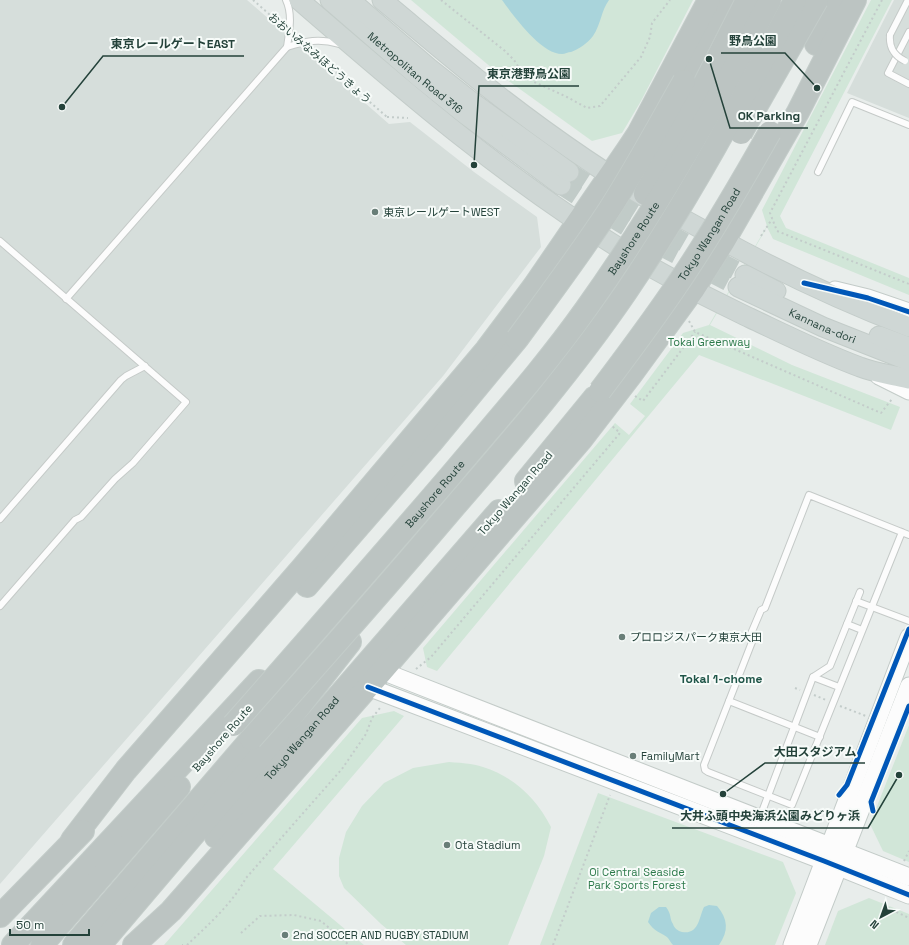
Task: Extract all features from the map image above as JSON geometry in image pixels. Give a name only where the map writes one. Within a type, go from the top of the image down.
[{"type":"highway","points":[[72,840],[126,770],[303,567],[486,350],[534,286],[611,176],[638,134],[709,0]]},
{"type":"highway","points":[[0,916],[72,840],[140,778],[432,442],[517,339],[575,260],[609,210],[684,82],[726,0]]},
{"type":"highway","points":[[510,405],[617,240],[642,198],[682,128],[747,0]]},
{"type":"highway","name":"Bayshore Route","points":[[42,945],[229,721],[364,577],[555,351],[586,310],[647,219],[684,158],[770,0]]},
{"type":"highway","name":"Bayshore Route","points":[[74,945],[257,746],[376,598],[529,421],[594,336],[656,247],[731,120],[795,0]]},
{"type":"highway","points":[[529,421],[604,337],[634,300],[658,266],[718,170],[816,0]]},
{"type":"highway","name":"Tokyo Wangan Road","points":[[133,945],[215,837],[516,492],[596,397],[656,315],[714,228],[770,132],[808,61],[838,0]]},
{"type":"highway","points":[[133,945],[171,911],[368,687],[581,440],[631,376],[693,290],[724,241],[798,112],[855,0]]},
{"type":"highway","points":[[13,945],[229,721]]},
{"type":"highway","points":[[100,945],[257,746]]},
{"type":"main road","points":[[299,0],[445,124],[579,222],[634,258],[693,290],[770,327],[861,367],[909,379]]},
{"type":"main road","name":"Metropolitan Road 316","points":[[330,0],[419,77],[465,114],[565,178],[429,68],[350,0]]},
{"type":"main road","points":[[382,0],[486,86],[547,132],[611,176],[666,210],[750,256],[804,283],[869,312],[909,327]]},
{"type":"main road","name":"Kannana-dori","points":[[909,347],[867,332],[826,314],[741,281],[823,327],[909,361]]},
{"type":"street","points":[[804,283],[868,298],[909,312]]},
{"type":"street","points":[[861,367],[909,391]]},
{"type":"street","points":[[808,945],[834,856],[909,637]]},
{"type":"street","points":[[382,671],[759,818],[909,895]]},
{"type":"street","points":[[792,945],[834,856],[909,686]]},
{"type":"street","points":[[368,687],[834,856],[906,869]]},
{"type":"lane","points":[[286,0],[290,16],[290,30],[287,47]]},
{"type":"lane","points":[[905,61],[893,52],[890,44],[890,35],[908,0]]},
{"type":"lane","points":[[909,32],[888,73],[909,84]]},
{"type":"lane","points":[[66,299],[287,47],[302,42],[317,40],[329,41],[360,52]]},
{"type":"lane","points":[[818,172],[852,102],[909,125]]},
{"type":"lane","points":[[0,241],[186,402],[133,463],[115,479],[81,517],[75,520],[0,606]]},
{"type":"lane","points":[[0,519],[121,380],[144,366]]},
{"type":"lane","points":[[902,532],[792,805],[708,772],[704,767],[752,642],[750,636],[761,610],[765,608],[809,495],[886,526],[902,532],[909,535]]},
{"type":"lane","points":[[883,532],[886,526]]},
{"type":"lane","points":[[759,818],[813,677],[830,666],[860,592]]},
{"type":"lane","points":[[856,601],[909,621]]},
{"type":"lane","points":[[847,624],[862,630]]},
{"type":"lane","points":[[813,677],[839,687]]},
{"type":"lane","points":[[729,700],[820,737]]},
{"type":"path","points":[[441,0],[505,50],[521,71],[532,81],[587,108],[600,106],[641,57],[650,37],[652,23],[670,0]]},
{"type":"path","points":[[882,0],[770,213],[777,231],[909,284]]},
{"type":"path","points":[[762,236],[772,218]]},
{"type":"path","points":[[688,320],[695,332],[882,413],[892,399]]},
{"type":"path","points":[[632,394],[643,401],[695,332]]},
{"type":"path","points":[[416,669],[431,657],[620,432],[609,423]]},
{"type":"path","points":[[187,945],[210,923],[240,889],[246,878],[342,769],[366,734],[372,718],[380,708]]},
{"type":"path","points":[[553,945],[610,795]]},
{"type":"path","points":[[906,869],[909,851]]},
{"type":"path","points":[[886,900],[884,906],[909,918]]},
{"type":"path","points":[[242,932],[260,916],[294,915],[321,922],[349,945]]},
{"type":"shaded area","points":[[0,0],[247,0],[389,124],[410,122],[474,172],[537,217],[541,247],[443,376],[0,884]]},
{"type":"shaded area","points":[[894,0],[909,0],[909,118],[847,93]]},
{"type":"green space","points":[[411,0],[693,0],[641,101],[622,133],[592,141],[499,74]]},
{"type":"green space","name":"Tokai Greenway","points":[[871,0],[892,0],[780,216],[786,228],[909,278],[909,295],[773,239],[767,227],[710,325],[792,365],[900,407],[891,430],[699,355],[437,671],[427,667],[423,648],[615,423],[629,435],[645,416],[630,404],[683,333],[709,325],[767,226],[762,210]]},
{"type":"green space","points":[[394,711],[404,716],[273,869],[364,945],[164,945],[362,718]]},
{"type":"green space","points":[[909,725],[909,862],[883,851],[870,824]]},
{"type":"green space","name":"Ota Stadium","points":[[449,762],[466,763],[479,766],[494,771],[505,777],[531,798],[551,827],[544,856],[508,945],[406,945],[381,924],[344,888],[339,876],[339,858],[346,832],[362,806],[384,783],[413,768]]},
{"type":"green space","name":"Oi Central Seaside Park Sports Forest","points":[[598,793],[783,862],[796,893],[775,945],[540,945]]},
{"type":"green space","points":[[869,898],[909,914],[909,945],[825,945],[838,911]]},
{"type":"water","points":[[502,0],[609,0],[604,9],[598,27],[591,39],[577,49],[562,54],[545,48],[528,33]]},
{"type":"water","points":[[709,905],[717,906],[725,920],[726,930],[719,945],[673,945],[667,937],[655,930],[648,922],[651,913],[659,907],[666,907],[675,928],[681,932],[692,931],[698,924],[704,907]]},
{"type":"tunnel","points":[[569,172],[656,226],[745,275]]},
{"type":"tunnel","points":[[561,185],[647,239],[738,287]]},
{"type":"cycle path","points":[[804,283],[868,298],[909,312]]},
{"type":"cycle path","points":[[839,795],[847,785],[909,629]]},
{"type":"cycle path","points":[[368,687],[824,861],[909,895]]},
{"type":"cycle path","points":[[873,811],[871,802],[909,706]]},
{"type":"place","name":"OK Parking","points":[[709,59]]},
{"type":"place","name":"野鳥公園","points":[[817,88]]},
{"type":"place","name":"東京レールゲートEAST","points":[[62,107]]},
{"type":"place","name":"東京港野鳥公園","points":[[474,165]]},
{"type":"place","name":"東京レールゲートWEST","points":[[375,212]]},
{"type":"place","name":"プロロジスパーク東京大田","points":[[622,637]]},
{"type":"place","name":"FamilyMart","points":[[633,756]]},
{"type":"place","name":"大井ふ頭中央海浜公園みどりヶ浜","points":[[899,775]]},
{"type":"place","name":"大田スタジアム","points":[[723,794]]},
{"type":"place","name":"Ota Stadium","points":[[447,845]]},
{"type":"place","name":"2nd SOCCER AND RUGBY STADIUM","points":[[285,935]]},
{"type":"district","name":"Tokai 1-chome","points":[[721,679]]}]
